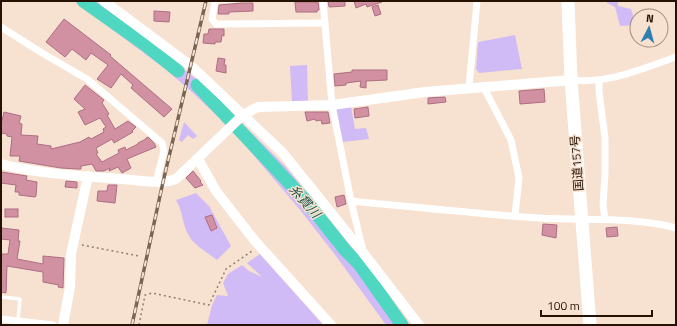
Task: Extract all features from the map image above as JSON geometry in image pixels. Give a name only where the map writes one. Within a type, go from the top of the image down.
[{"type":"highway","name":"国道157号","points":[[568,1],[571,80],[590,325]]},
{"type":"street","points":[[104,1],[191,66],[242,118],[282,152],[419,325]]},
{"type":"street","points":[[215,1],[212,19],[216,24],[325,23]]},
{"type":"street","points":[[323,1],[332,105],[351,201],[364,254]]},
{"type":"street","points":[[468,87],[477,1]]},
{"type":"street","points":[[1,27],[87,79],[162,143],[164,151],[156,182]]},
{"type":"street","points":[[1,164],[17,168],[88,176],[156,182],[170,181],[176,179],[242,118],[258,107],[332,105],[468,87],[571,80],[587,82],[629,74],[676,57]]},
{"type":"street","points":[[599,80],[605,138],[603,206],[605,219]]},
{"type":"street","points":[[484,86],[511,140],[519,178],[515,216]]},
{"type":"street","points":[[198,160],[216,191],[259,246],[331,325]]},
{"type":"street","points":[[63,325],[70,287],[71,254],[88,176]]},
{"type":"street","points":[[351,201],[515,216],[605,219],[665,225],[676,228]]},
{"type":"street","points":[[1,319],[53,325]]},
{"type":"lane","points":[[215,1],[234,1]]},
{"type":"lane","points":[[1,297],[20,299],[18,321]]},
{"type":"path","points":[[74,244],[139,256]]},
{"type":"path","points":[[138,325],[145,295],[152,293],[209,305],[226,269],[259,246]]},
{"type":"shaded area","points":[[74,1],[96,1],[200,82],[285,166],[366,265],[410,325],[386,325],[301,211],[233,131],[164,68]]},
{"type":"shaded area","points":[[607,1],[618,1],[618,6],[629,9],[629,25],[620,26],[615,7],[607,3]]},
{"type":"shaded area","points":[[515,35],[522,69],[479,73],[476,69],[478,42]]},
{"type":"shaded area","points":[[307,65],[308,102],[292,102],[290,66]]},
{"type":"shaded area","points":[[351,106],[355,129],[366,128],[369,139],[342,142],[336,109]]},
{"type":"shaded area","points":[[184,122],[197,136],[193,139],[188,135],[182,142],[179,140]]},
{"type":"shaded area","points":[[196,193],[209,206],[231,246],[217,260],[198,246],[189,236],[176,200]]},
{"type":"shaded area","points":[[260,254],[323,325],[207,325],[212,305],[217,295],[228,296],[223,283],[228,274],[242,265],[249,271],[262,277],[247,263]]},
{"type":"building","points":[[328,1],[345,1],[345,6],[329,7]]},
{"type":"building","points":[[354,1],[382,2],[367,7],[366,4],[356,8]]},
{"type":"building","points":[[295,2],[318,2],[319,10],[317,10],[317,12],[296,12]]},
{"type":"building","points":[[253,3],[253,11],[218,14],[219,5]]},
{"type":"building","points":[[378,5],[381,14],[375,16],[372,7]]},
{"type":"building","points":[[154,11],[170,12],[169,22],[154,21]]},
{"type":"building","points":[[64,19],[111,55],[110,56],[172,109],[164,117],[131,88],[133,85],[121,74],[111,88],[97,79],[108,65],[91,53],[86,60],[72,49],[65,57],[46,42]]},
{"type":"building","points":[[209,29],[224,29],[224,36],[222,35],[221,42],[215,42],[215,44],[203,43],[204,34],[208,34]]},
{"type":"building","points":[[218,58],[225,59],[224,65],[226,65],[226,73],[216,71]]},
{"type":"building","points":[[352,70],[387,70],[387,80],[366,81],[366,88],[360,87],[361,81],[335,86],[334,74],[352,72]]},
{"type":"building","points":[[85,85],[104,100],[102,103],[109,114],[107,115],[115,129],[128,121],[136,127],[132,131],[133,132],[114,143],[112,139],[96,148],[98,153],[96,154],[102,162],[119,153],[118,150],[125,147],[126,150],[148,137],[156,147],[127,159],[131,168],[122,173],[118,167],[109,171],[110,168],[104,171],[96,171],[92,164],[81,166],[81,169],[61,168],[19,161],[20,156],[10,156],[12,137],[1,133],[1,120],[2,121],[4,112],[21,116],[19,123],[22,124],[21,135],[38,136],[37,144],[51,146],[51,149],[80,142],[89,137],[91,139],[104,132],[103,129],[106,127],[100,118],[85,125],[78,112],[85,109],[74,99]]},
{"type":"building","points":[[544,89],[545,102],[520,104],[519,91]]},
{"type":"building","points":[[445,97],[446,102],[428,104],[428,98]]},
{"type":"building","points":[[368,107],[369,116],[355,118],[354,109]]},
{"type":"building","points":[[305,112],[328,112],[330,123],[322,124],[321,120],[316,121],[315,119],[307,121]]},
{"type":"building","points":[[193,171],[203,185],[195,188],[186,178]]},
{"type":"building","points":[[1,172],[27,176],[26,180],[37,182],[36,196],[19,195],[19,192],[15,192],[16,185],[1,183]]},
{"type":"building","points":[[66,181],[77,182],[77,188],[65,187]]},
{"type":"building","points":[[108,185],[117,185],[115,203],[97,201],[98,191],[107,191]]},
{"type":"building","points":[[344,195],[346,204],[337,207],[335,197]]},
{"type":"building","points":[[5,209],[18,209],[18,217],[5,217]]},
{"type":"building","points":[[212,215],[217,228],[211,231],[205,217]]},
{"type":"building","points":[[543,224],[557,225],[556,238],[542,235]]},
{"type":"building","points":[[617,227],[618,236],[607,237],[606,228]]},
{"type":"building","points":[[1,228],[19,230],[18,241],[20,241],[17,259],[43,264],[43,256],[64,258],[63,288],[58,287],[59,285],[43,282],[43,272],[7,266],[6,293],[1,292],[1,254],[8,254],[10,240],[1,239]]},
{"type":"waterway","name":"糸貫川","points":[[83,1],[144,44],[178,71]]},
{"type":"waterway","name":"糸貫川","points":[[197,85],[307,202],[345,250],[359,264],[402,325]]},
{"type":"railway","points":[[132,325],[163,182],[206,1]]}]
